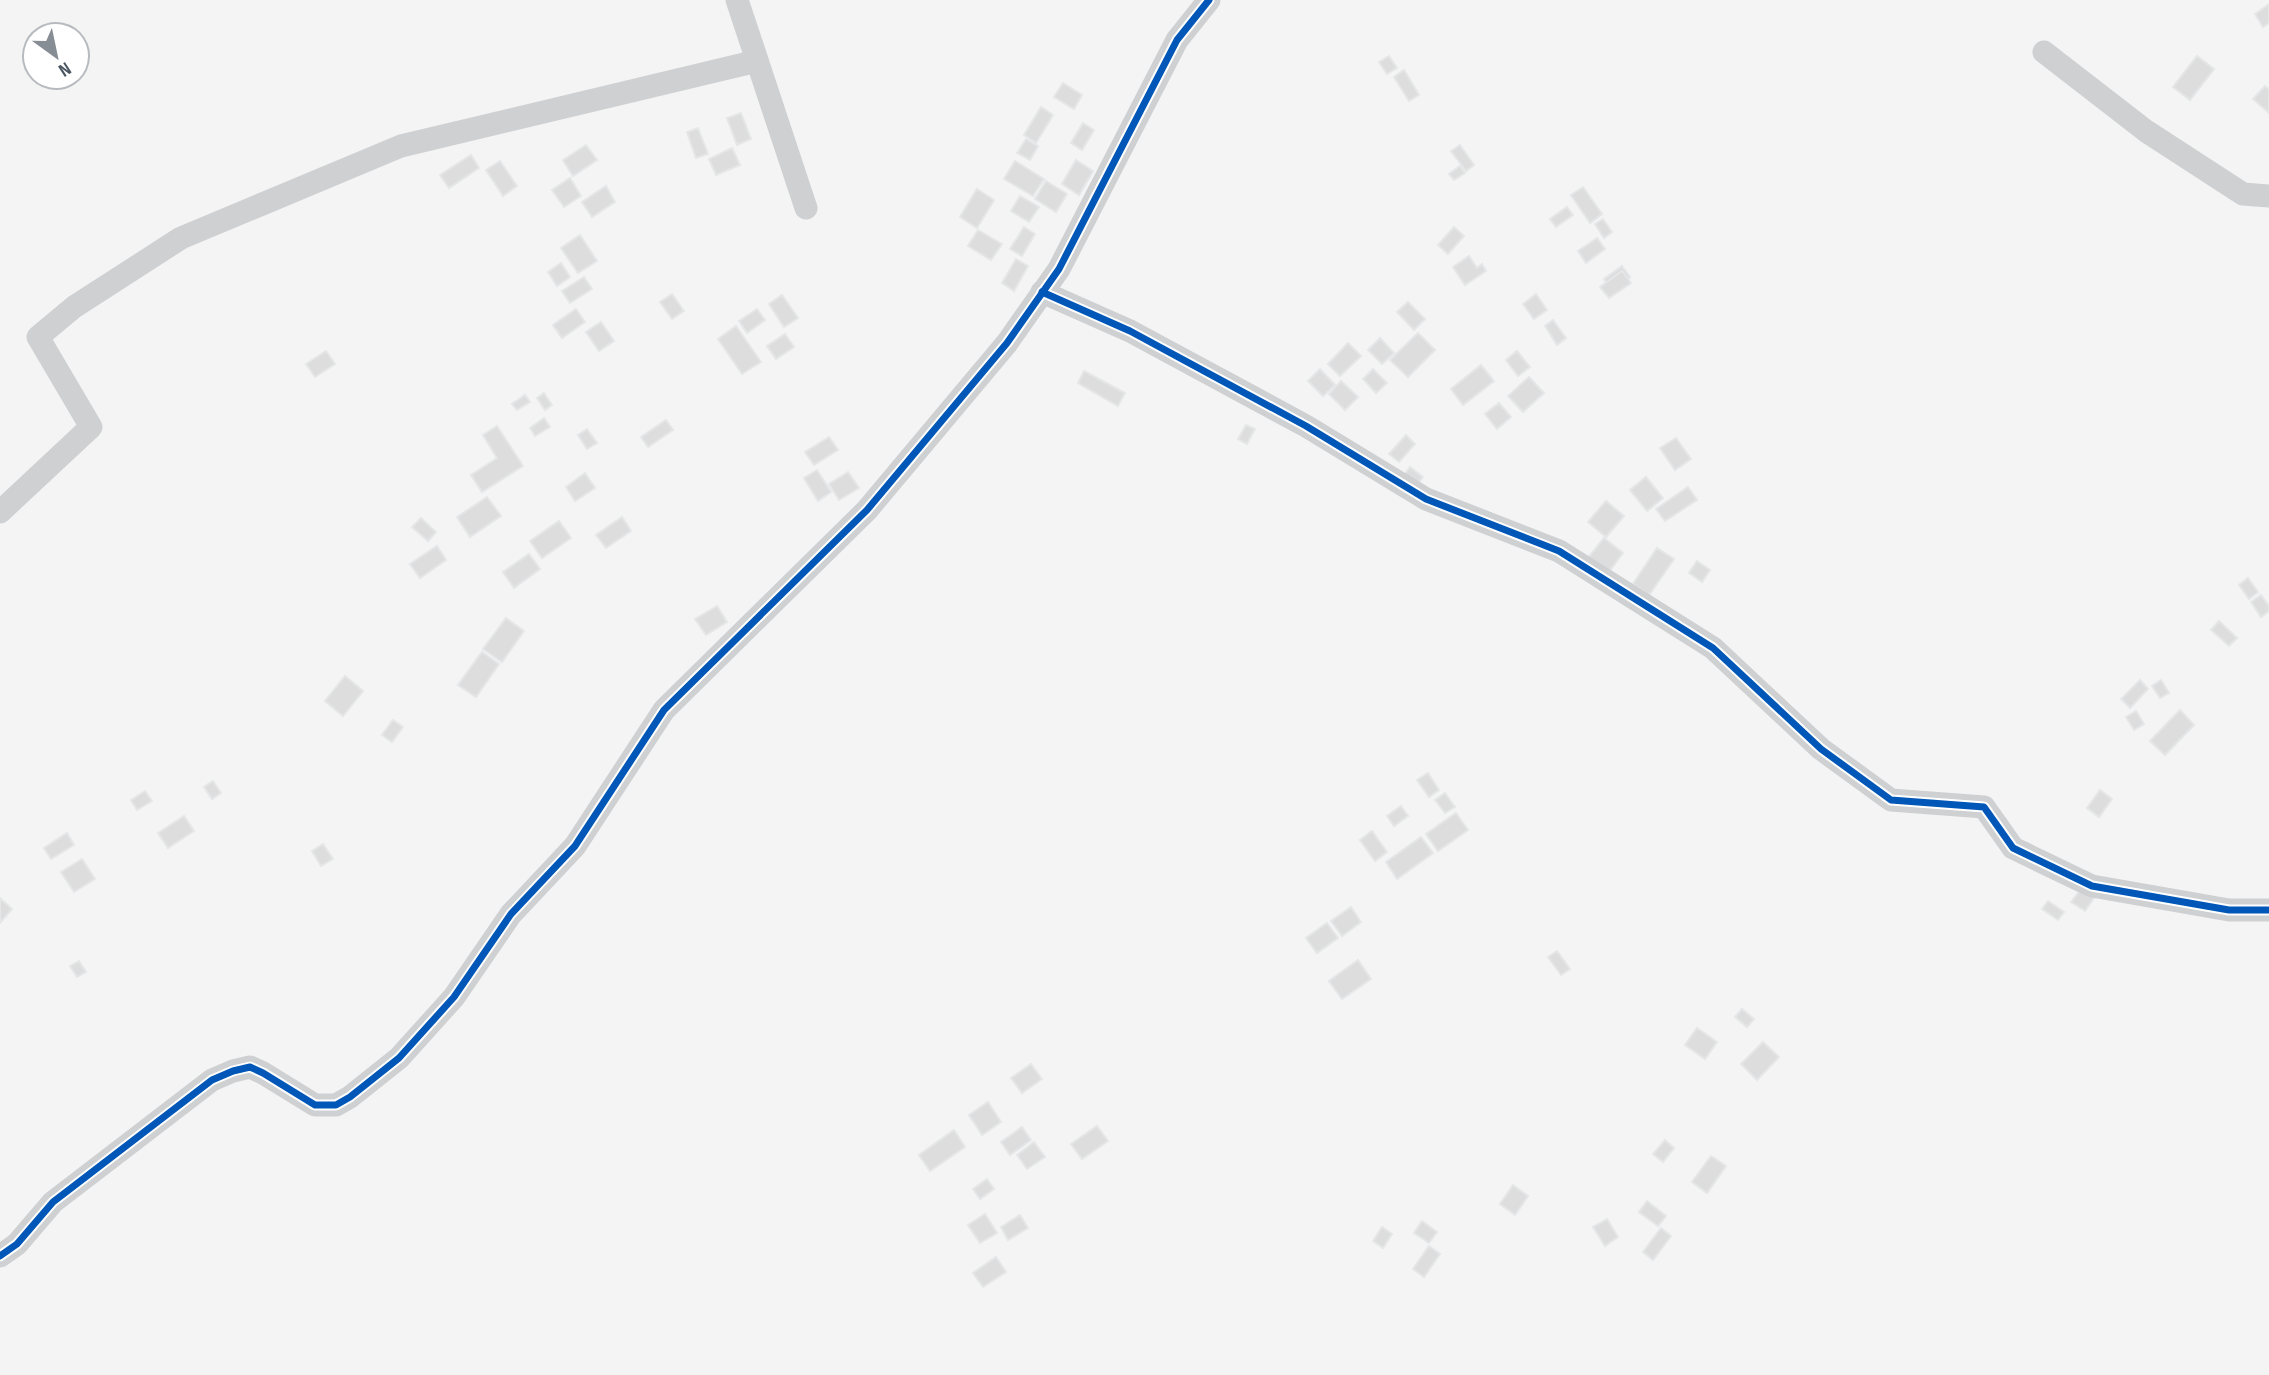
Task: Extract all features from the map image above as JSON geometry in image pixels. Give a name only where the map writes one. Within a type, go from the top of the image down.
[{"type":"street","points":[[737,0],[806,208]]},
{"type":"street","points":[[0,1256],[17,1244],[53,1202],[212,1080],[233,1070],[250,1067],[315,1105],[336,1105],[351,1097],[399,1058],[454,997],[512,914],[575,846],[664,710],[867,510],[1007,343],[1065,257],[1177,40],[1209,0]]},
{"type":"street","points":[[2044,52],[2146,131],[2243,194],[2269,196]]},
{"type":"street","points":[[0,512],[91,427],[38,337],[74,307],[181,238],[401,146],[757,61]]},
{"type":"street","points":[[1042,292],[1130,331],[1306,426],[1426,499],[1559,551],[1713,648],[1821,748],[1891,800],[1984,807],[2013,848],[2092,886],[2229,910],[2269,910]]},
{"type":"building","points":[[2269,4],[2269,23],[2263,27],[2255,14]]},
{"type":"building","points":[[1389,56],[1397,68],[1387,74],[1379,62]]},
{"type":"building","points":[[2197,56],[2214,69],[2190,100],[2173,87]]},
{"type":"building","points":[[1404,70],[1419,95],[1409,101],[1394,77]]},
{"type":"building","points":[[1063,83],[1082,95],[1074,109],[1054,97]]},
{"type":"building","points":[[2265,86],[2269,89],[2269,113],[2253,99]]},
{"type":"building","points":[[1041,107],[1053,115],[1036,143],[1024,135]]},
{"type":"building","points":[[741,113],[751,139],[737,145],[727,118]]},
{"type":"building","points":[[1083,123],[1094,130],[1082,150],[1071,143]]},
{"type":"building","points":[[698,128],[708,154],[696,158],[687,132]]},
{"type":"building","points":[[1026,139],[1038,146],[1030,160],[1017,153]]},
{"type":"building","points":[[586,145],[597,160],[573,176],[563,160]]},
{"type":"building","points":[[1460,145],[1474,165],[1466,171],[1451,151]]},
{"type":"building","points":[[732,148],[740,165],[716,175],[709,159]]},
{"type":"building","points":[[471,155],[479,168],[449,188],[440,175]]},
{"type":"building","points":[[1076,160],[1093,171],[1079,195],[1062,184]]},
{"type":"building","points":[[500,161],[517,186],[503,196],[486,170]]},
{"type":"building","points":[[1015,161],[1044,179],[1033,196],[1004,179]]},
{"type":"building","points":[[1460,166],[1465,173],[1454,180],[1449,174]]},
{"type":"building","points":[[570,178],[581,196],[564,207],[552,190]]},
{"type":"building","points":[[1046,181],[1067,194],[1056,212],[1035,199]]},
{"type":"building","points":[[606,186],[615,202],[592,217],[582,202]]},
{"type":"building","points":[[1583,187],[1602,214],[1590,223],[1571,195]]},
{"type":"building","points":[[977,189],[994,200],[977,228],[960,217]]},
{"type":"building","points":[[1020,196],[1039,207],[1029,222],[1011,211]]},
{"type":"building","points":[[1567,207],[1573,215],[1556,227],[1550,219]]},
{"type":"building","points":[[1603,219],[1612,232],[1604,238],[1595,224]]},
{"type":"building","points":[[1024,227],[1035,234],[1022,256],[1010,249]]},
{"type":"building","points":[[1454,227],[1464,236],[1448,254],[1438,245]]},
{"type":"building","points":[[978,230],[1002,244],[991,260],[968,246]]},
{"type":"building","points":[[580,235],[597,261],[578,273],[561,248]]},
{"type":"building","points":[[1597,238],[1605,249],[1586,263],[1578,251]]},
{"type":"building","points":[[1469,256],[1477,268],[1482,264],[1486,271],[1465,285],[1453,267]]},
{"type":"building","points":[[1016,259],[1028,266],[1014,291],[1002,283]]},
{"type":"building","points":[[561,263],[570,277],[557,286],[548,272]]},
{"type":"building","points":[[1622,266],[1630,277],[1612,290],[1604,279]]},
{"type":"building","points":[[1622,271],[1631,283],[1609,298],[1600,287]]},
{"type":"building","points":[[584,277],[592,289],[570,303],[562,291]]},
{"type":"building","points":[[672,294],[684,311],[672,319],[660,302]]},
{"type":"building","points":[[1536,294],[1547,310],[1534,319],[1523,304]]},
{"type":"building","points":[[782,295],[798,318],[784,327],[769,304]]},
{"type":"building","points":[[1408,302],[1425,319],[1414,330],[1397,312]]},
{"type":"building","points":[[576,309],[585,322],[562,338],[553,325]]},
{"type":"building","points":[[757,309],[765,320],[747,333],[739,321]]},
{"type":"building","points":[[1553,320],[1566,338],[1557,345],[1545,326]]},
{"type":"building","points":[[601,322],[614,341],[599,351],[586,332]]},
{"type":"building","points":[[736,326],[761,362],[742,374],[718,339]]},
{"type":"building","points":[[1418,333],[1435,350],[1408,377],[1390,360]]},
{"type":"building","points":[[785,334],[794,347],[776,359],[767,346]]},
{"type":"building","points":[[1380,338],[1394,353],[1382,364],[1368,350]]},
{"type":"building","points":[[1348,343],[1361,356],[1340,376],[1328,364]]},
{"type":"building","points":[[326,351],[335,364],[315,377],[306,364]]},
{"type":"building","points":[[1517,351],[1530,367],[1518,376],[1506,360]]},
{"type":"building","points":[[1481,365],[1494,381],[1463,405],[1451,389]]},
{"type":"building","points":[[1320,369],[1335,385],[1323,396],[1308,381]]},
{"type":"building","points":[[1373,369],[1387,383],[1376,393],[1363,379]]},
{"type":"building","points":[[1084,371],[1125,393],[1118,406],[1078,383]]},
{"type":"building","points":[[1529,377],[1544,393],[1523,412],[1508,396]]},
{"type":"building","points":[[1341,381],[1358,397],[1345,410],[1329,394]]},
{"type":"building","points":[[544,393],[552,405],[545,410],[537,398]]},
{"type":"building","points":[[525,395],[530,402],[517,410],[512,404]]},
{"type":"building","points":[[1499,403],[1511,417],[1497,429],[1485,414]]},
{"type":"building","points":[[544,418],[550,427],[535,436],[530,428]]},
{"type":"building","points":[[666,420],[673,430],[648,447],[641,437]]},
{"type":"building","points":[[1246,425],[1255,429],[1247,444],[1238,439]]},
{"type":"building","points":[[497,426],[523,466],[482,492],[471,475],[497,458],[483,435]]},
{"type":"building","points":[[587,429],[597,443],[587,449],[578,435]]},
{"type":"building","points":[[1406,435],[1415,444],[1399,462],[1389,454]]},
{"type":"building","points":[[829,437],[838,450],[814,465],[805,452]]},
{"type":"building","points":[[1676,438],[1691,459],[1675,470],[1660,448]]},
{"type":"building","points":[[1410,467],[1423,477],[1415,487],[1402,477]]},
{"type":"building","points":[[817,470],[831,492],[818,501],[804,478]]},
{"type":"building","points":[[848,472],[859,488],[839,500],[829,484]]},
{"type":"building","points":[[585,473],[595,488],[575,501],[566,487]]},
{"type":"building","points":[[1646,477],[1663,498],[1647,511],[1630,490]]},
{"type":"building","points":[[1688,487],[1697,500],[1665,521],[1656,509]]},
{"type":"building","points":[[487,497],[501,516],[470,537],[457,517]]},
{"type":"building","points":[[1606,501],[1624,516],[1606,537],[1588,522]]},
{"type":"building","points":[[622,517],[631,531],[606,548],[596,535]]},
{"type":"building","points":[[421,518],[436,532],[428,541],[412,527]]},
{"type":"building","points":[[559,521],[571,538],[542,558],[530,541]]},
{"type":"building","points":[[1604,538],[1623,553],[1608,573],[1588,558]]},
{"type":"building","points":[[437,546],[446,560],[420,578],[410,564]]},
{"type":"building","points":[[1657,548],[1674,559],[1649,595],[1633,584]]},
{"type":"building","points":[[529,554],[540,569],[514,588],[503,572]]},
{"type":"building","points":[[1697,561],[1710,570],[1702,582],[1689,573]]},
{"type":"building","points":[[2248,578],[2258,592],[2249,599],[2239,585]]},
{"type":"building","points":[[2261,595],[2269,606],[2269,611],[2261,617],[2251,602]]},
{"type":"building","points":[[717,606],[727,622],[706,635],[695,619]]},
{"type":"building","points":[[506,618],[524,631],[502,662],[483,649]]},
{"type":"building","points":[[2219,621],[2237,638],[2229,646],[2211,630]]},
{"type":"building","points":[[482,652],[499,664],[476,697],[458,685]]},
{"type":"building","points":[[345,676],[363,691],[343,716],[325,701]]},
{"type":"building","points":[[2140,680],[2148,689],[2130,708],[2121,699]]},
{"type":"building","points":[[2161,680],[2169,693],[2160,698],[2152,686]]},
{"type":"building","points":[[2180,710],[2194,725],[2165,755],[2150,741]]},
{"type":"building","points":[[2136,711],[2144,724],[2134,730],[2126,717]]},
{"type":"building","points":[[393,720],[403,727],[392,742],[382,735]]},
{"type":"building","points":[[1428,773],[1439,790],[1429,797],[1417,780]]},
{"type":"building","points":[[213,781],[221,793],[212,799],[204,787]]},
{"type":"building","points":[[2100,790],[2112,799],[2099,817],[2087,808]]},
{"type":"building","points":[[145,791],[152,801],[137,810],[131,800]]},
{"type":"building","points":[[1445,793],[1455,807],[1445,813],[1435,800]]},
{"type":"building","points":[[1401,806],[1408,816],[1394,826],[1387,816]]},
{"type":"building","points":[[1456,813],[1468,830],[1438,851],[1426,834]]},
{"type":"building","points":[[184,816],[194,831],[168,848],[158,833]]},
{"type":"building","points":[[1372,831],[1387,852],[1375,861],[1360,840]]},
{"type":"building","points":[[67,833],[74,845],[51,859],[44,848]]},
{"type":"building","points":[[1421,837],[1433,853],[1397,879],[1386,862]]},
{"type":"building","points":[[323,844],[333,859],[321,866],[312,851]]},
{"type":"building","points":[[82,859],[95,879],[74,892],[61,872]]},
{"type":"building","points":[[2081,889],[2094,898],[2085,911],[2071,902]]},
{"type":"building","points":[[0,898],[12,909],[0,923]]},
{"type":"building","points":[[2048,901],[2064,912],[2058,920],[2042,909]]},
{"type":"building","points":[[1351,907],[1361,922],[1342,936],[1331,921]]},
{"type":"building","points":[[1327,923],[1338,938],[1317,953],[1306,938]]},
{"type":"building","points":[[1557,951],[1570,969],[1561,975],[1548,957]]},
{"type":"building","points":[[1358,960],[1371,979],[1342,999],[1329,981]]},
{"type":"building","points":[[79,961],[86,972],[77,977],[70,966]]},
{"type":"building","points":[[1742,1009],[1754,1019],[1747,1027],[1735,1017]]},
{"type":"building","points":[[1697,1028],[1717,1042],[1705,1059],[1685,1045]]},
{"type":"building","points":[[1763,1042],[1779,1057],[1757,1080],[1741,1064]]},
{"type":"building","points":[[1031,1064],[1042,1079],[1022,1093],[1011,1078]]},
{"type":"building","points":[[988,1102],[1001,1122],[982,1135],[969,1115]]},
{"type":"building","points":[[1097,1126],[1108,1141],[1082,1159],[1071,1144]]},
{"type":"building","points":[[1022,1127],[1031,1140],[1010,1155],[1001,1142]]},
{"type":"building","points":[[954,1130],[965,1147],[930,1171],[919,1155]]},
{"type":"building","points":[[1665,1140],[1674,1148],[1663,1162],[1653,1154]]},
{"type":"building","points":[[1034,1142],[1045,1157],[1027,1169],[1017,1155]]},
{"type":"building","points":[[1711,1156],[1726,1166],[1707,1193],[1692,1182]]},
{"type":"building","points":[[987,1179],[994,1189],[980,1199],[973,1189]]},
{"type":"building","points":[[1513,1185],[1528,1196],[1515,1215],[1500,1204]]},
{"type":"building","points":[[1647,1201],[1666,1216],[1658,1226],[1639,1212]]},
{"type":"building","points":[[985,1214],[997,1233],[980,1243],[968,1225]]},
{"type":"building","points":[[1020,1215],[1028,1228],[1008,1240],[1001,1227]]},
{"type":"building","points":[[1607,1219],[1618,1237],[1605,1246],[1593,1227]]},
{"type":"building","points":[[1422,1221],[1437,1232],[1429,1243],[1414,1233]]},
{"type":"building","points":[[1382,1227],[1392,1234],[1383,1248],[1373,1241]]},
{"type":"building","points":[[1661,1228],[1671,1236],[1653,1260],[1643,1252]]},
{"type":"building","points":[[1429,1246],[1440,1254],[1424,1277],[1413,1269]]},
{"type":"building","points":[[996,1257],[1006,1272],[983,1287],[973,1273]]},
{"type":"cycle path","points":[[0,1256],[17,1244],[53,1202],[212,1080],[250,1067],[315,1105],[336,1105],[399,1058],[454,997],[511,914],[575,846],[664,710],[867,510],[1007,343],[1059,269],[1177,40],[1209,0]]},
{"type":"cycle path","points":[[1042,292],[1130,331],[1306,426],[1426,499],[1559,551],[1713,648],[1821,749],[1891,800],[1984,807],[2013,848],[2092,886],[2229,910],[2269,910]]}]
